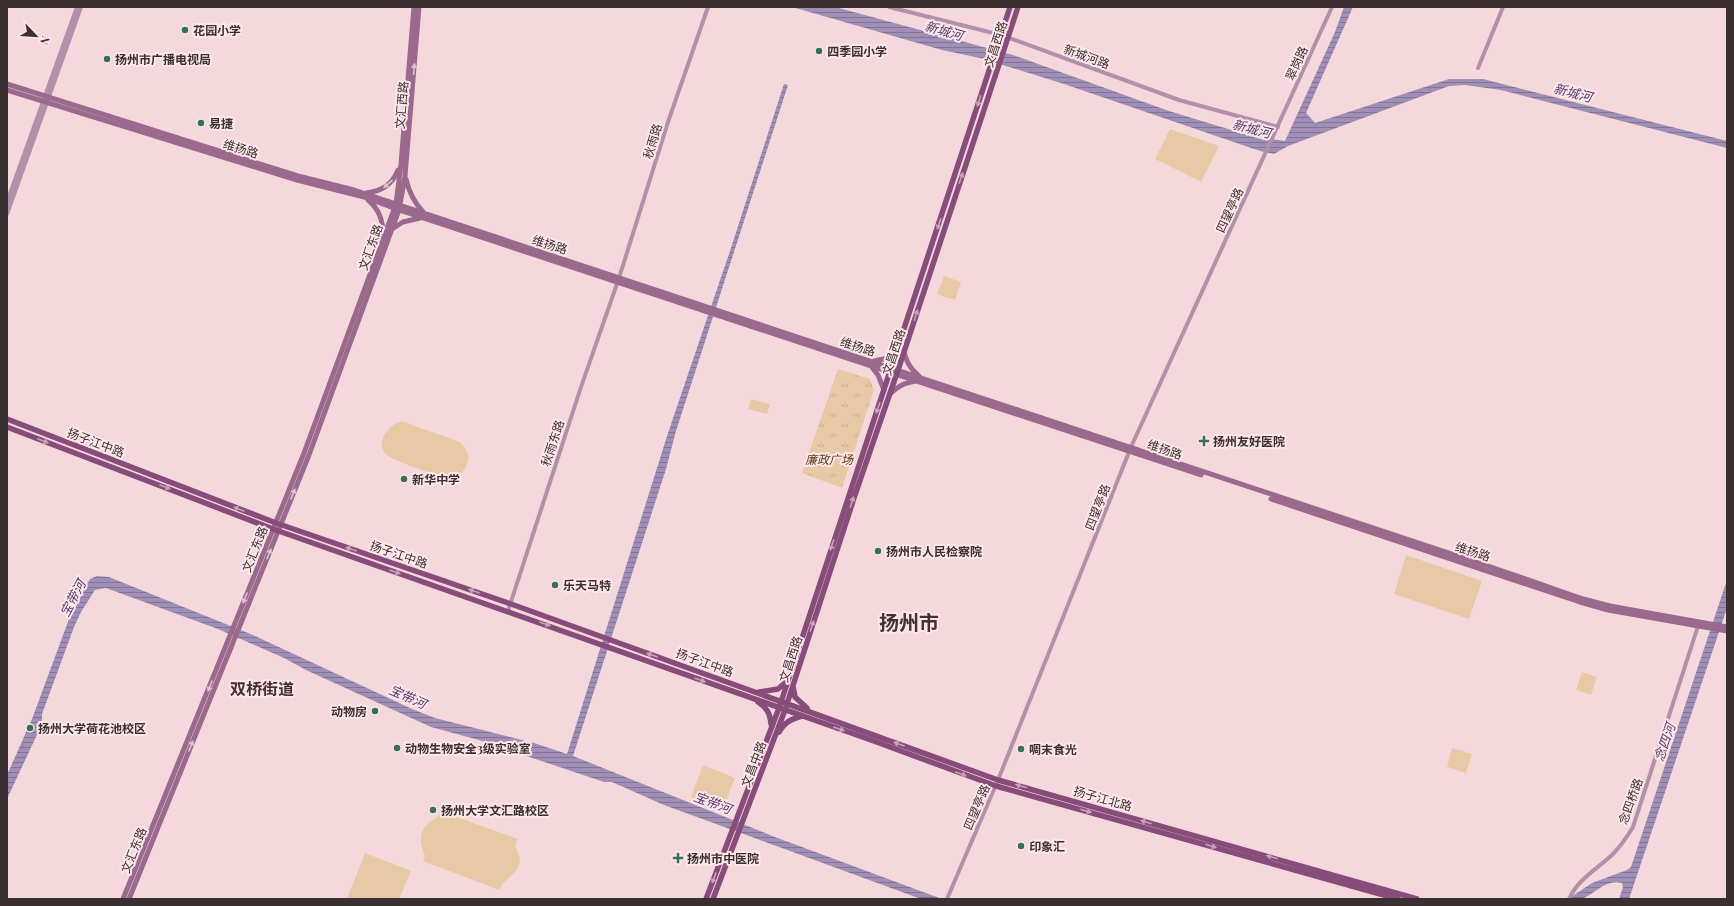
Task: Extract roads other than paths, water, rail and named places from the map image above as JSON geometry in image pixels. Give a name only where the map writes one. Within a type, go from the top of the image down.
[{"type":"main road","name":"文汇西路","points":[[397,207],[414,7]]},
{"type":"main road","name":"文汇西路","points":[[397,207],[405,176],[419,7]]},
{"type":"main road","name":"文昌西路","points":[[782,709],[781,701],[1010,7]]},
{"type":"main road","name":"文昌西路","points":[[787,703],[1000,66],[1018,7]]},
{"type":"main road","name":"维扬路","points":[[7,84],[297,180],[365,195],[397,207],[1130,449],[1580,602],[1608,610],[1727,627]]},
{"type":"main road","name":"维扬路","points":[[7,90],[46,98]]},
{"type":"main road","points":[[384,238],[382,218],[376,206],[365,195],[384,189],[395,178],[401,164]]},
{"type":"main road","points":[[392,229],[403,222],[424,215],[412,198],[405,176]]},
{"type":"main road","name":"文汇东路","points":[[129,899],[241,615],[352,340],[392,229],[397,207]]},
{"type":"main road","name":"文汇东路","points":[[277,527],[384,238],[397,207]]},
{"type":"main road","points":[[884,390],[872,363],[888,358],[897,349]]},
{"type":"main road","points":[[890,395],[897,387],[920,379],[906,362],[904,352]]},
{"type":"main road","name":"扬子江中路","points":[[7,419],[277,527],[511,604],[787,703]]},
{"type":"main road","name":"扬子江中路","points":[[7,427],[277,527],[782,709]]},
{"type":"main road","name":"维扬路","points":[[1700,623],[1727,631]]},
{"type":"main road","name":"文汇东路","points":[[123,899],[227,651]]},
{"type":"main road","points":[[756,692],[778,689],[788,681]]},
{"type":"main road","points":[[793,686],[795,697],[812,712]]},
{"type":"main road","points":[[752,698],[766,708],[770,716],[772,726]]},
{"type":"main road","name":"扬子江北路","points":[[787,703],[998,780],[1417,899]]},
{"type":"main road","name":"文昌中路","points":[[706,899],[772,726],[787,703]]},
{"type":"main road","name":"扬子江北路","points":[[782,709],[996,786],[1398,899]]},
{"type":"main road","name":"文昌中路","points":[[713,899],[771,745],[782,709]]},
{"type":"main road","points":[[771,745],[784,724],[791,719],[802,716]]},
{"type":"street","points":[[7,214],[77,7]]},
{"type":"street","points":[[7,202],[81,7]]},
{"type":"street","name":"秋雨路","points":[[618,280],[668,122],[708,7]]},
{"type":"street","name":"新城河路","points":[[889,7],[1001,35],[1179,100],[1278,127]]},
{"type":"street","name":"翠岗路","points":[[1278,127],[1332,7]]},
{"type":"street","points":[[1478,68],[1503,7]]},
{"type":"street","name":"四望亭路","points":[[947,899],[996,786],[1130,449],[1278,127]]},
{"type":"street","name":"秋雨东路","points":[[508,611],[580,390],[618,280]]},
{"type":"street","name":"念四桥路","points":[[1569,899],[1573,890],[1587,875],[1612,855],[1633,827],[1700,623]]},
{"type":"place","name":"花园小学","points":[[185,30]]},
{"type":"place","name":"四季园小学","points":[[819,51]]},
{"type":"place","name":"扬州市广播电视局","points":[[107,59]]},
{"type":"place","name":"易捷","points":[[201,123]]},
{"type":"place","name":"扬州友好医院","points":[[1204,441]]},
{"type":"place","name":"新华中学","points":[[404,479]]},
{"type":"place","name":"扬州市人民检察院","points":[[878,551]]},
{"type":"place","name":"乐天马特","points":[[555,585]]},
{"type":"place","name":"动物房","points":[[375,711]]},
{"type":"place","name":"扬州大学荷花池校区","points":[[30,728]]},
{"type":"place","name":"动物生物安全3级实验室","points":[[397,748]]},
{"type":"place","name":"啁末食光","points":[[1021,749]]},
{"type":"place","name":"扬州大学文汇路校区","points":[[433,810]]},
{"type":"place","name":"印象汇","points":[[1021,846]]},
{"type":"place","name":"扬州市中医院","points":[[678,858]]},
{"type":"district","name":"扬州市","points":[[909,621]]},
{"type":"district","name":"双桥街道","points":[[262,688]]},
{"type":"water label","name":"新城河","points":[[944,30]]},
{"type":"water label","name":"新城河","points":[[1573,92]]},
{"type":"water label","name":"新城河","points":[[1252,128]]},
{"type":"water label","name":"宝带河","points":[[72,598]]},
{"type":"water label","name":"宝带河","points":[[408,696]]},
{"type":"water label","name":"念四河","points":[[1664,742]]},
{"type":"water label","name":"宝带河","points":[[713,802]]},
{"type":"park label","name":"廉政广场","points":[[829,459]]}]
